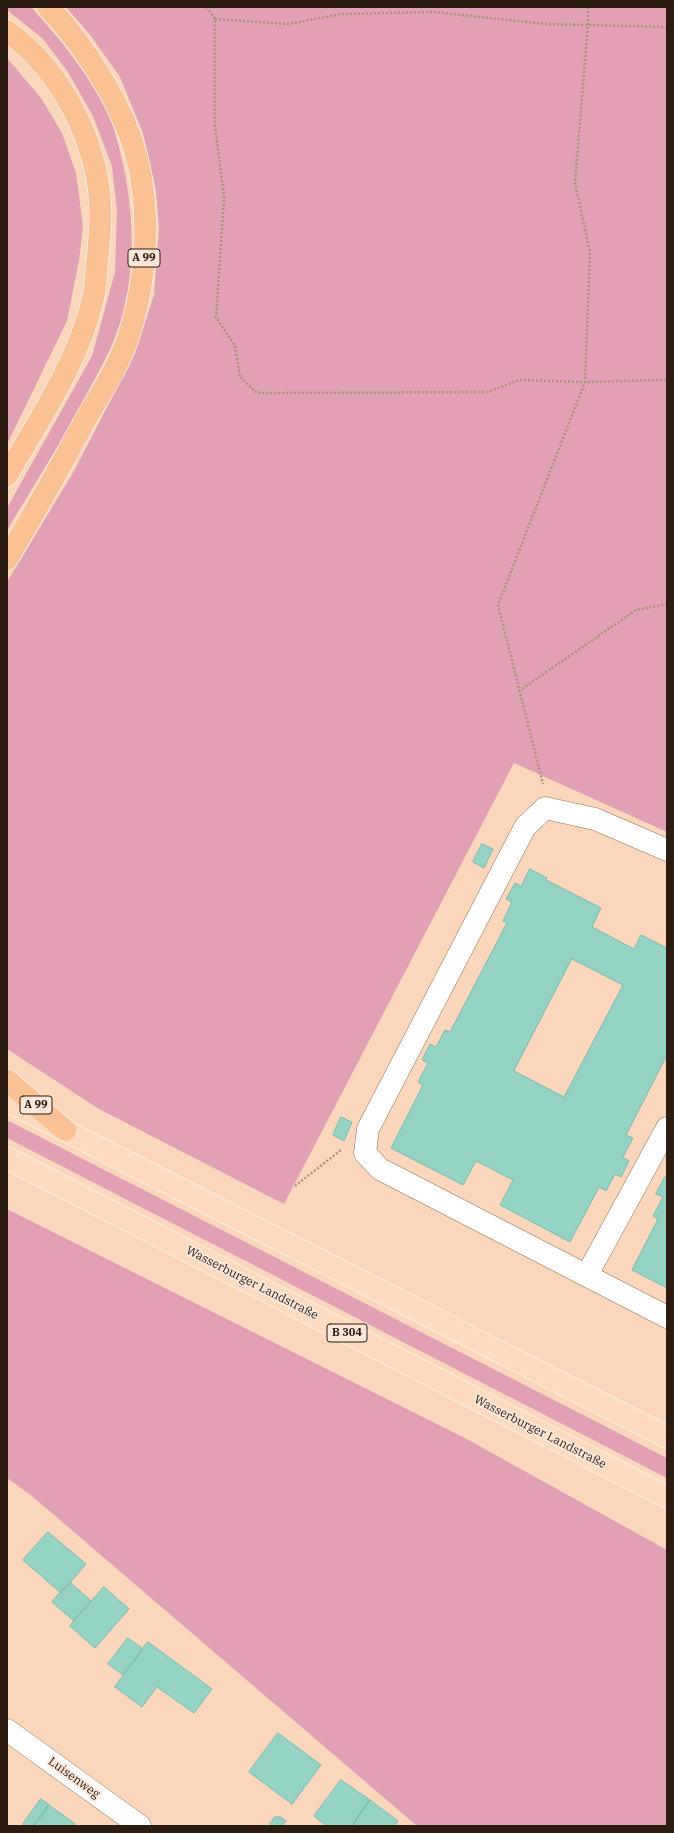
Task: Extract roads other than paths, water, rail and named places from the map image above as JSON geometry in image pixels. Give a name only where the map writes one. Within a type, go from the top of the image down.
[{"type":"highway","name":"A 99","points":[[7,558],[99,396],[126,342],[138,301],[144,261],[144,216],[140,176],[130,136],[108,91],[85,51],[48,7]]},
{"type":"highway","points":[[7,32],[52,75],[85,134],[95,166],[98,185],[100,226],[94,298],[81,337],[58,388],[7,474]]},
{"type":"highway","name":"A 99","points":[[7,1080],[65,1130]]},
{"type":"main road","points":[[7,1101],[667,1437]]},
{"type":"main road","name":"Wasserburger Landstraße","points":[[7,1158],[667,1497]]},
{"type":"street","points":[[667,850],[595,819],[545,808],[522,832],[368,1129],[365,1153],[380,1169],[667,1317]]},
{"type":"street","points":[[587,1275],[667,1128]]},
{"type":"street","name":"Luisenweg","points":[[7,1730],[140,1826]]}]
